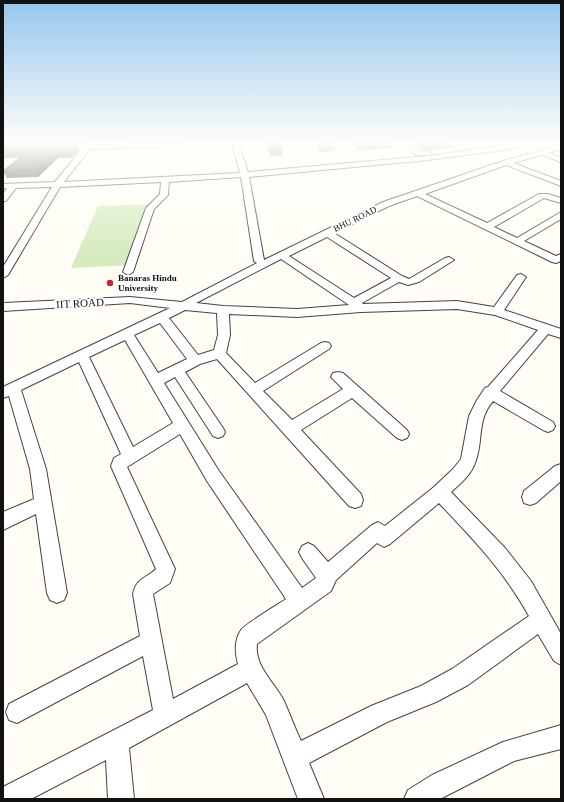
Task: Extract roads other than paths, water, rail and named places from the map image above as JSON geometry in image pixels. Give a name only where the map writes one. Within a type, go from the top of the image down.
[{"type":"street","points":[[3,275],[61,180]]},
{"type":"street","points":[[3,186],[174,180]]},
{"type":"street","points":[[245,180],[259,261]]},
{"type":"street","name":"BHU ROAD","points":[[9,390],[162,316],[225,282],[386,204],[457,180]]},
{"type":"street","points":[[552,180],[561,184]]},
{"type":"street","points":[[128,272],[150,208],[164,195],[165,181]]},
{"type":"street","points":[[3,199],[14,185]]},
{"type":"street","points":[[419,194],[559,260]]},
{"type":"street","points":[[488,226],[542,196],[548,196],[561,201]]},
{"type":"street","points":[[518,241],[561,215]]},
{"type":"street","points":[[327,233],[398,278],[408,282],[415,280],[449,260]]},
{"type":"street","points":[[281,255],[357,306],[398,278]]},
{"type":"street","points":[[497,311],[521,277]]},
{"type":"street","name":"IIT ROAD","points":[[3,307],[130,300],[223,310],[297,313],[357,306],[458,305],[497,311],[553,331]]},
{"type":"street","points":[[223,310],[224,335],[220,353],[223,358],[355,500]]},
{"type":"street","points":[[162,316],[195,362]]},
{"type":"street","points":[[311,799],[275,708],[251,669],[245,644],[249,637],[324,584],[327,580],[327,576],[381,534],[440,492],[459,474],[468,462],[476,416],[482,404],[490,392],[553,331]]},
{"type":"street","points":[[127,333],[213,476],[298,601]]},
{"type":"street","points":[[253,391],[325,346]]},
{"type":"street","points":[[155,381],[195,362],[220,353]]},
{"type":"street","points":[[82,355],[130,457]]},
{"type":"street","points":[[177,370],[218,432]]},
{"type":"street","points":[[338,377],[402,434]]},
{"type":"street","points":[[9,390],[38,469],[57,593]]},
{"type":"street","points":[[290,429],[353,390]]},
{"type":"street","points":[[490,392],[548,426]]},
{"type":"street","points":[[165,716],[143,594],[144,589],[166,574],[166,569],[119,470],[120,463],[182,425]]},
{"type":"street","points":[[530,497],[561,471]]},
{"type":"street","points":[[440,492],[499,554],[524,588],[561,654]]},
{"type":"street","points":[[3,521],[43,503]]},
{"type":"street","points":[[308,552],[327,576]]},
{"type":"street","points":[[295,757],[379,714],[428,694],[460,677],[542,618]]},
{"type":"street","points":[[17,712],[151,641]]},
{"type":"street","points":[[5,799],[116,742],[251,669]]},
{"type":"street","points":[[417,799],[441,784],[511,750],[561,737]]},
{"type":"street","points":[[116,742],[121,799]]},
{"type":"place","name":"Banaras Hindu University","points":[[110,283]]}]
